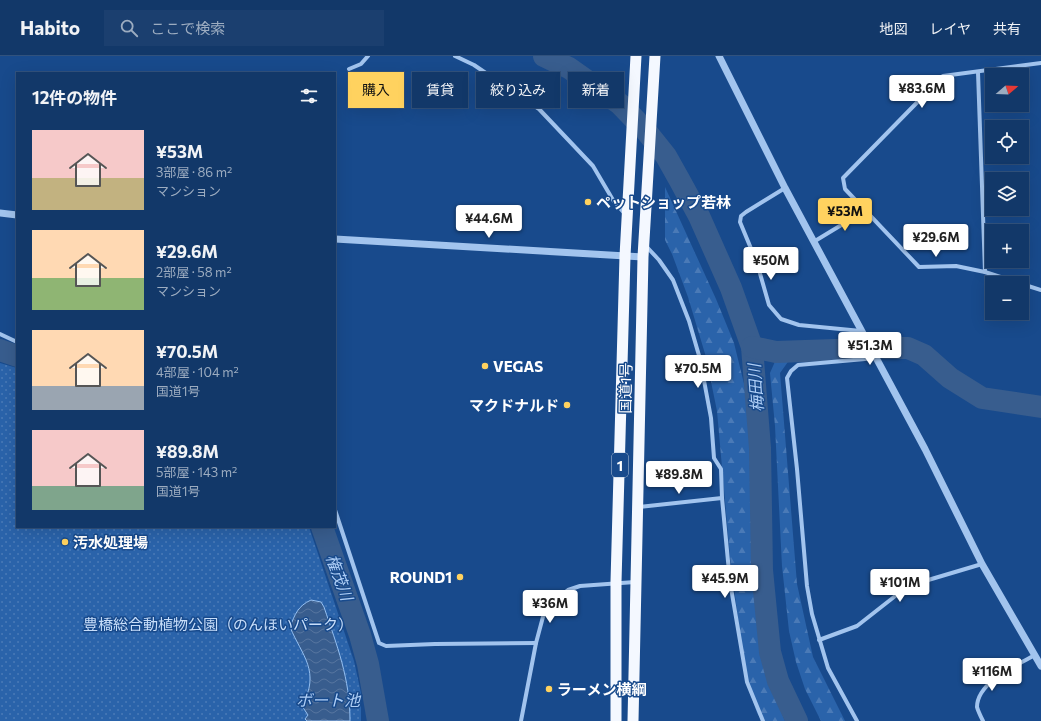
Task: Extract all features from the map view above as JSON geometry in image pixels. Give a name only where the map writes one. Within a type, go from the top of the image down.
[{"type":"highway","name":"国道1号","points":[[616,721],[616,582],[625,256],[636,56]]},
{"type":"highway","name":"国道1号","points":[[633,721],[643,257],[655,56]]},
{"type":"street","points":[[349,69],[361,64],[368,56]]},
{"type":"street","points":[[455,56],[474,65],[540,108],[593,166],[613,200],[628,214]]},
{"type":"street","points":[[719,56],[785,188],[925,449],[982,564],[1041,666]]},
{"type":"street","points":[[997,276],[956,266],[919,266],[845,189],[843,178],[943,76],[1041,63]]},
{"type":"street","points":[[978,72],[985,272]]},
{"type":"street","points":[[785,188],[746,212],[741,216],[740,222],[757,263],[769,305],[781,319],[799,325],[862,331]]},
{"type":"street","points":[[815,242],[866,210]]},
{"type":"street","points":[[0,213],[16,215]]},
{"type":"street","points":[[336,239],[643,257]]},
{"type":"street","points":[[644,244],[659,260],[672,280],[695,340],[708,398],[714,458],[721,470],[722,498],[730,582],[746,682],[763,721]]},
{"type":"street","points":[[1029,286],[1041,290]]},
{"type":"street","points":[[0,334],[16,342]]},
{"type":"street","points":[[857,721],[828,668],[819,640],[807,586],[797,469],[786,378],[798,365],[876,358]]},
{"type":"street","points":[[637,508],[722,498]]},
{"type":"street","points":[[336,513],[379,643],[386,646],[536,643]]},
{"type":"street","points":[[819,640],[857,626],[908,586],[982,564]]},
{"type":"street","points":[[521,721],[536,643],[544,613],[556,599],[568,590],[580,586],[616,582],[635,582]]},
{"type":"street","points":[[983,721],[977,708],[985,687],[997,677],[1035,655]]},
{"type":"green space","points":[[665,187],[716,299],[734,343],[748,400],[755,481],[751,537],[761,651],[773,693],[785,721],[762,721],[757,713],[746,680],[730,557],[717,411],[706,357],[688,297],[672,254],[665,240]]},
{"type":"green space","points":[[777,357],[790,359],[780,373],[797,584],[813,657],[845,721],[821,721],[805,689],[796,662],[789,631],[782,566],[775,426],[770,373]]},
{"type":"green space","name":"豊橋総合動植物公園（のんほいパーク）","points":[[0,363],[16,368],[16,528],[309,528],[354,661],[361,693],[361,721],[0,721]]},
{"type":"water","name":"ボート池","points":[[311,600],[321,602],[334,635],[342,662],[348,691],[350,721],[307,721],[305,719],[308,715],[302,706],[310,683],[310,673],[308,664],[290,627],[298,611],[303,605]]},
{"type":"waterway","name":"梅田川","points":[[544,56],[569,68],[620,104],[646,131],[666,156],[699,216],[731,288],[752,347],[760,448],[762,570],[770,652],[778,681],[797,721]]},
{"type":"waterway","points":[[752,347],[776,352],[864,349]]},
{"type":"waterway","points":[[885,348],[908,348],[924,355],[950,378],[982,398],[1041,407]]},
{"type":"waterway","name":"権茂川","points":[[0,350],[16,356]]},
{"type":"waterway","name":"権茂川","points":[[322,528],[360,635],[368,664],[378,721]]},
{"type":"place","name":"ペットショップ若林","points":[[588,202]]},
{"type":"place","name":"VEGAS","points":[[485,366]]},
{"type":"place","name":"マクドナルド","points":[[567,405]]},
{"type":"place","name":"汚水処理場","points":[[65,542]]},
{"type":"place","name":"ROUND1","points":[[460,577]]},
{"type":"place","name":"ラーメン横綱","points":[[549,689]]}]
